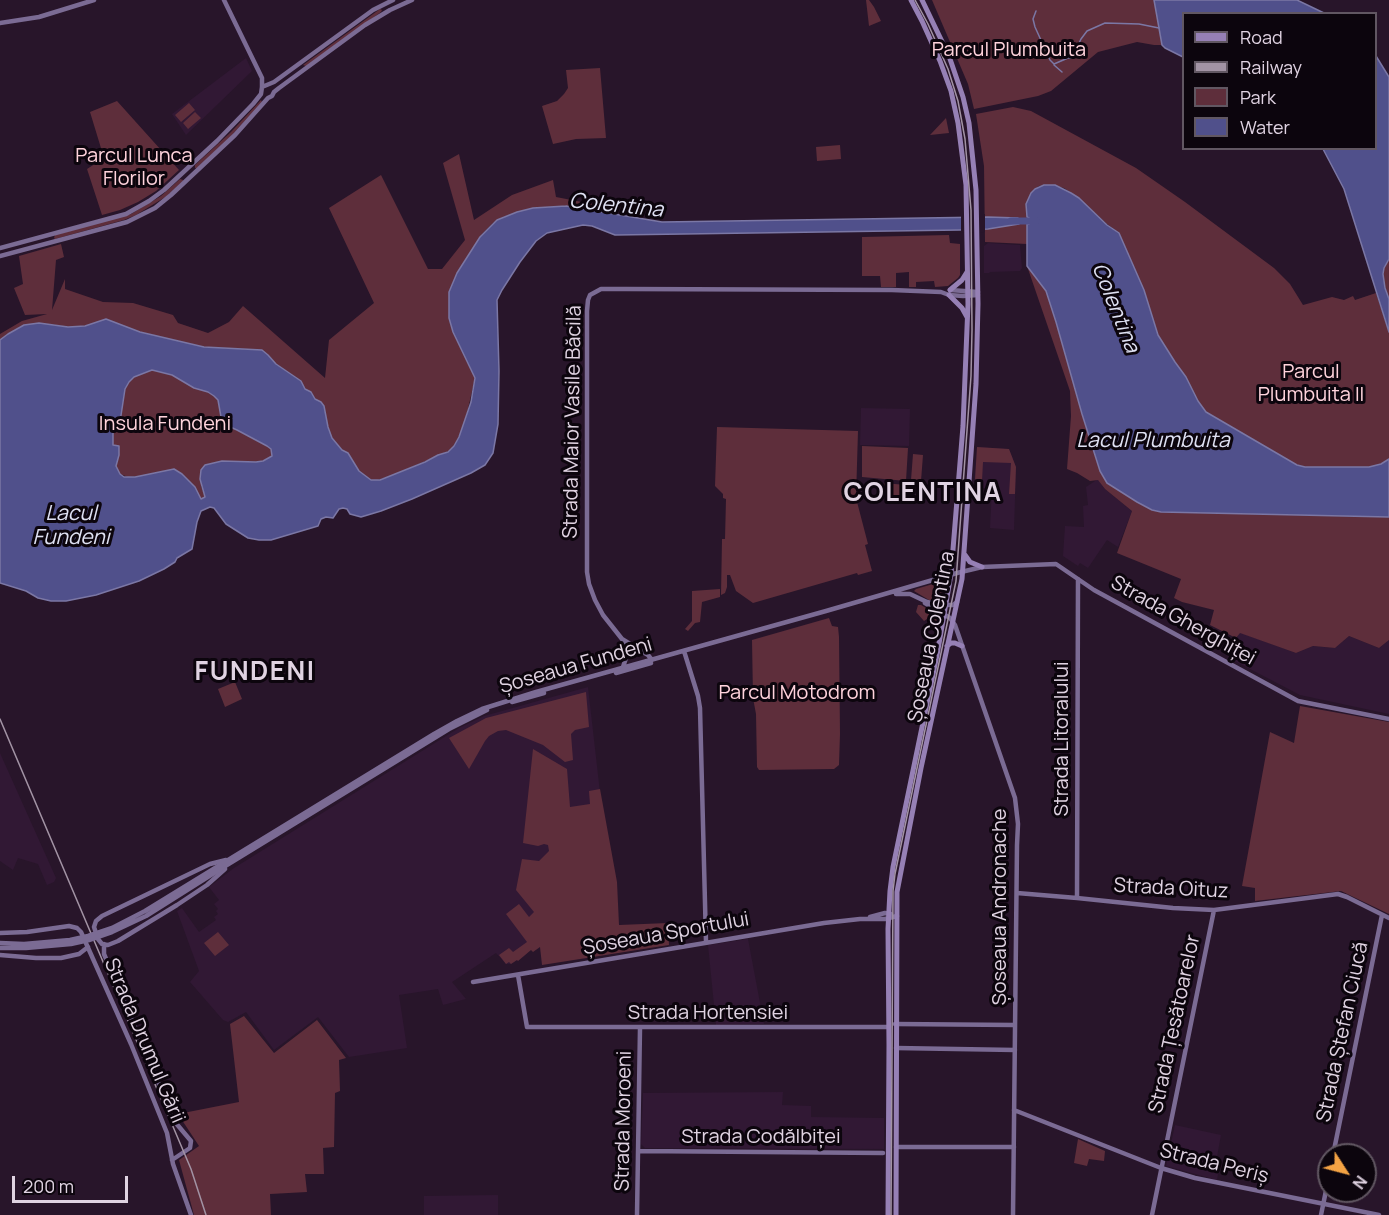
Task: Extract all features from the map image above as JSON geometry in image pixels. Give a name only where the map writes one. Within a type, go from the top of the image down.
[{"type":"main road","name":"Șoseaua Colentina","points":[[888,1215],[888,916],[890,891],[951,574],[963,426],[968,318],[967,210],[961,139],[953,101],[936,50],[911,0]]},
{"type":"main road","name":"Șoseaua Colentina","points":[[896,1215],[897,892],[963,571],[976,384],[978,293],[977,211],[972,139],[963,97],[945,46],[922,0]]},
{"type":"main road","points":[[968,270],[950,293],[968,318]]},
{"type":"main road","points":[[964,553],[969,561],[982,567]]},
{"type":"main road","points":[[947,646],[954,643],[962,646]]},
{"type":"street","points":[[0,23],[39,17],[94,0]]},
{"type":"street","points":[[224,0],[262,78],[265,88],[263,97],[268,98]]},
{"type":"street","points":[[0,248],[126,214],[149,201],[217,141],[265,88],[373,10],[393,0]]},
{"type":"street","points":[[0,256],[127,222],[155,208],[235,135],[274,92],[365,25],[412,0]]},
{"type":"street","points":[[299,64],[304,70]]},
{"type":"street","points":[[265,88],[273,87],[274,92]]},
{"type":"street","points":[[47,235],[49,243]]},
{"type":"street","name":"Strada Maior Vasile Băcilă","points":[[652,660],[648,655],[622,639],[615,630],[595,600],[586,567],[587,304],[590,295],[597,290],[608,289],[884,290],[978,293]]},
{"type":"street","name":"Strada Gherghiței","points":[[963,571],[982,567],[1054,563],[1103,595],[1298,701],[1389,719]]},
{"type":"street","name":"Șoseaua Fundeni","points":[[0,946],[61,941],[88,936],[111,928],[145,911],[221,866],[465,716],[502,702],[623,667],[685,653],[963,571]]},
{"type":"street","name":"Strada Litoralului","points":[[1077,898],[1078,579]]},
{"type":"street","points":[[914,586],[912,592],[916,597],[953,621]]},
{"type":"street","name":"Șoseaua Fundeni","points":[[229,861],[219,876],[157,919],[115,943],[104,944],[98,939],[94,927],[96,921],[102,916],[210,864],[229,861],[475,715],[512,702],[898,594],[906,593],[931,603],[946,605]]},
{"type":"street","points":[[946,605],[954,604],[958,600]]},
{"type":"street","name":"Șoseaua Andronache","points":[[953,621],[1015,795],[1017,893],[1013,1215]]},
{"type":"street","points":[[622,639],[627,652],[623,667]]},
{"type":"street","points":[[685,653],[700,708],[706,942]]},
{"type":"street","name":"Strada Oituz","points":[[1017,893],[1156,907],[1214,910],[1334,894],[1347,897],[1389,918]]},
{"type":"street","name":"Strada Țesătoarelor","points":[[1152,1215],[1214,910]]},
{"type":"street","name":"Strada Ștefan Ciucă","points":[[1335,1143],[1382,915]]},
{"type":"street","name":"Șoseaua Sportului","points":[[473,982],[824,923],[897,916]]},
{"type":"street","points":[[0,933],[69,926],[81,932],[88,947],[78,954],[60,958],[0,955]]},
{"type":"street","points":[[104,944],[104,954],[175,1122],[192,1141],[190,1148],[172,1160]]},
{"type":"street","name":"Strada Drumul Gării","points":[[88,947],[161,1117],[169,1138],[172,1160],[191,1215]]},
{"type":"street","name":"Strada Hortensiei","points":[[518,975],[527,1027],[889,1027]]},
{"type":"street","points":[[896,1024],[1015,1025]]},
{"type":"street","name":"Strada Moroeni","points":[[637,1215],[640,1028]]},
{"type":"street","points":[[896,1048],[1015,1050]]},
{"type":"street","name":"Strada Periș","points":[[1014,1110],[1161,1168],[1195,1178],[1379,1215]]},
{"type":"street","points":[[896,1147],[1014,1148]]},
{"type":"street","name":"Strada Codălbiței","points":[[638,1151],[883,1153]]},
{"type":"street","points":[[1321,1215],[1323,1204]]},
{"type":"shaded area","points":[[246,58],[252,71],[186,135],[172,114]]},
{"type":"shaded area","points":[[988,243],[1020,245],[1022,268],[1020,271],[984,273],[984,246]]},
{"type":"shaded area","points":[[861,408],[910,409],[909,446],[860,445]]},
{"type":"shaded area","points":[[977,447],[1009,449],[1016,467],[1014,530],[990,528],[992,489],[974,487]]},
{"type":"shaded area","points":[[1098,479],[1105,489],[1132,511],[1118,547],[1107,540],[1088,568],[1080,563],[1078,566],[1063,556],[1065,526],[1084,527],[1083,506],[1088,505],[1086,487]]},
{"type":"shaded area","points":[[1239,632],[1296,653],[1313,646],[1335,648],[1349,636],[1379,648],[1389,640],[1389,714],[1300,695],[1229,658]]},
{"type":"shaded area","points":[[588,687],[610,880],[518,961],[506,964],[496,953],[452,982],[466,999],[443,1005],[438,989],[399,995],[407,1048],[349,1057],[318,1017],[274,1050],[246,1012],[228,1022],[223,1020],[190,982],[199,971],[177,911],[182,908],[199,932],[216,920],[214,917],[218,914],[216,911],[218,909],[214,904],[219,900],[209,887],[234,868],[459,728],[484,716]]},
{"type":"shaded area","points":[[0,753],[56,878],[54,882],[47,885],[38,864],[18,858],[13,870],[0,861]]},
{"type":"shaded area","points":[[748,939],[764,1024],[716,1025],[708,945]]},
{"type":"shaded area","points":[[783,1092],[782,1105],[811,1106],[811,1117],[884,1118],[884,1149],[645,1148],[641,1144],[643,1093]]},
{"type":"shaded area","points":[[1175,1125],[1221,1135],[1217,1157],[1221,1158],[1217,1180],[1166,1166]]},
{"type":"shaded area","points":[[498,1195],[498,1215],[424,1215],[424,1196]]},
{"type":"green space","points":[[866,0],[869,0],[874,7],[881,21],[869,26]]},
{"type":"green space","name":"Parcul Plumbuita","points":[[932,0],[1154,0],[1162,45],[1137,42],[1098,52],[1051,91],[1038,96],[974,109],[968,84]]},
{"type":"green space","points":[[380,9],[381,12],[306,66],[303,65]]},
{"type":"green space","points":[[600,68],[606,138],[576,139],[553,144],[542,106],[557,101],[568,88],[566,70]]},
{"type":"green space","points":[[261,100],[262,102],[231,136],[195,168],[195,165]]},
{"type":"green space","name":"Parcul Lunca Florilor","points":[[117,101],[179,170],[156,191],[138,202],[102,215],[87,169],[104,158],[90,112]]},
{"type":"green space","points":[[189,103],[195,110],[181,122],[175,115]]},
{"type":"green space","name":"Parcul Plumbuita II","points":[[1013,107],[1031,111],[1136,168],[1274,268],[1290,284],[1303,305],[1332,297],[1344,300],[1353,296],[1355,300],[1376,293],[1389,332],[1389,459],[1369,467],[1297,465],[1206,412],[1158,335],[1144,290],[1119,233],[1064,188],[1050,185],[1039,186],[1035,189],[1027,225],[1027,244],[985,242],[984,166],[976,114]]},
{"type":"green space","points":[[195,112],[201,118],[188,129],[183,123]]},
{"type":"green space","points":[[946,118],[949,133],[930,135]]},
{"type":"green space","points":[[840,145],[841,159],[817,161],[816,147]]},
{"type":"green space","points":[[459,154],[474,220],[512,195],[553,180],[556,197],[613,208],[614,214],[566,206],[533,208],[503,217],[482,234],[457,273],[449,292],[449,318],[453,332],[475,378],[465,422],[451,450],[391,476],[374,481],[367,479],[350,456],[332,438],[321,402],[305,389],[301,381],[276,364],[262,350],[204,347],[140,332],[106,320],[85,326],[68,327],[50,324],[21,326],[0,341],[0,334],[22,321],[47,314],[25,315],[14,288],[23,284],[19,256],[61,244],[64,257],[56,260],[52,310],[65,279],[65,289],[103,302],[133,303],[173,315],[178,323],[208,333],[229,322],[243,306],[325,378],[329,340],[374,303],[329,208],[381,175],[428,269],[442,269],[465,240],[443,163]]},
{"type":"green space","points":[[180,179],[183,181],[167,196],[136,215],[54,238],[55,235],[131,214],[161,196]]},
{"type":"green space","points":[[949,235],[950,243],[960,244],[960,275],[948,286],[935,287],[934,281],[916,282],[916,287],[909,287],[909,272],[896,273],[896,287],[881,287],[880,276],[862,276],[862,237]]},
{"type":"green space","points":[[1389,259],[1389,299],[1383,274]]},
{"type":"green space","points":[[1027,266],[1046,291],[1100,471],[1107,483],[1137,502],[1161,512],[1389,517],[1389,640],[1379,648],[1349,636],[1335,648],[1313,646],[1296,653],[1240,633],[1236,638],[1210,625],[1214,610],[1174,598],[1181,579],[1117,553],[1132,511],[1105,489],[1098,480],[1090,481],[1067,469],[1071,416],[1070,391]]},
{"type":"green space","name":"Insula Fundeni","points":[[152,370],[172,375],[214,396],[218,400],[221,417],[228,426],[267,446],[271,449],[272,456],[256,462],[222,461],[201,486],[205,497],[201,500],[140,476],[128,477],[120,474],[116,466],[119,446],[113,446],[113,422],[120,421],[125,389],[129,382],[134,377]]},
{"type":"green space","points":[[717,427],[858,431],[856,498],[868,544],[865,545],[872,571],[858,575],[857,573],[753,603],[736,591],[730,575],[727,575],[727,587],[725,593],[721,595],[722,539],[725,539],[726,499],[715,486]]},
{"type":"green space","points":[[862,446],[908,448],[906,481],[862,477]]},
{"type":"green space","points":[[977,447],[1009,449],[1016,467],[1015,494],[1009,494],[1011,463],[983,462],[982,481],[975,480]]},
{"type":"green space","points":[[913,454],[923,455],[921,481],[911,480]]},
{"type":"green space","points":[[884,483],[906,485],[905,496],[883,495]]},
{"type":"green space","points":[[943,581],[940,602],[929,600],[914,591],[916,589]]},
{"type":"green space","points":[[720,589],[720,597],[702,602],[700,622],[695,623],[688,631],[685,629],[692,621],[692,591]]},
{"type":"green space","points":[[918,605],[936,614],[937,624],[927,622],[927,619],[924,621],[916,612]]},
{"type":"green space","name":"Parcul Motodrom","points":[[829,618],[832,626],[838,627],[839,637],[839,765],[834,769],[759,770],[753,698],[752,640]]},
{"type":"green space","points":[[235,682],[242,699],[225,707],[218,689]]},
{"type":"green space","points":[[586,692],[589,727],[575,730],[571,734],[573,760],[565,762],[543,745],[506,730],[489,736],[469,769],[449,738],[486,718]]},
{"type":"green space","points":[[1300,706],[1389,722],[1389,914],[1341,891],[1255,901],[1255,888],[1242,886],[1270,732],[1294,743]]},
{"type":"green space","points":[[533,749],[567,769],[570,807],[590,804],[589,791],[600,789],[617,882],[619,925],[668,923],[669,945],[542,965],[540,947],[533,952],[531,950],[511,964],[509,962],[506,964],[499,955],[509,948],[513,952],[527,942],[506,914],[519,904],[529,917],[534,912],[516,890],[522,859],[539,861],[549,851],[548,845],[523,843]]},
{"type":"green space","points":[[218,932],[229,945],[215,956],[204,943]]},
{"type":"green space","points":[[244,1016],[274,1053],[317,1020],[346,1058],[339,1060],[340,1091],[335,1093],[334,1147],[323,1148],[324,1174],[305,1174],[307,1192],[270,1194],[271,1215],[194,1215],[179,1160],[199,1146],[178,1114],[239,1102],[230,1024]]},
{"type":"green space","points":[[1078,1139],[1105,1151],[1104,1161],[1089,1159],[1087,1166],[1074,1163]]},
{"type":"water","points":[[1154,0],[1297,0],[1322,12],[1182,12],[1182,56],[1162,45]]},
{"type":"water","points":[[1377,58],[1389,77],[1389,259],[1383,274],[1389,299],[1389,332],[1344,189],[1324,150],[1377,150]]},
{"type":"water","name":"Lacul Plumbuita","points":[[1044,185],[1055,185],[1079,198],[1107,225],[1119,233],[1144,290],[1158,335],[1206,412],[1297,465],[1369,467],[1389,459],[1389,517],[1161,512],[1137,502],[1107,483],[1100,471],[1046,291],[1027,266],[1029,218],[1026,204],[1031,193]]},
{"type":"water","name":"Lacul Fundeni","points":[[566,206],[662,222],[988,217],[1018,218],[1019,224],[988,229],[960,230],[615,235],[583,225],[547,233],[536,241],[520,262],[497,300],[498,424],[493,453],[485,465],[381,511],[361,517],[350,514],[347,509],[339,509],[333,518],[321,519],[318,526],[271,540],[248,538],[226,524],[214,508],[210,507],[201,511],[192,549],[164,569],[139,581],[96,595],[66,601],[51,601],[0,583],[0,340],[8,334],[24,325],[39,323],[68,327],[85,326],[106,319],[140,332],[204,347],[262,350],[276,364],[301,381],[305,389],[321,402],[332,438],[342,450],[348,453],[359,471],[371,480],[380,480],[448,452],[454,446],[471,402],[475,378],[453,332],[449,318],[449,292],[457,273],[480,237],[497,220],[533,208]],"holes":[[[152,370],[172,375],[214,396],[218,400],[224,423],[267,446],[271,449],[272,456],[256,462],[222,461],[205,465],[201,470],[200,479],[205,497],[201,499],[195,487],[174,469],[135,477],[124,477],[120,474],[116,466],[119,446],[113,445],[113,422],[120,422],[125,389],[134,377]]]},
{"type":"pier","points":[[961,214],[985,214],[985,232],[961,233]]},
{"type":"waterway","points":[[1036,11],[1033,19],[1035,27],[1054,64],[1072,58],[1087,31],[1105,23],[1139,24],[1159,28]]},
{"type":"waterway","points":[[1054,65],[1062,72]]},
{"type":"waterway","name":"Colentina","points":[[1011,221],[1036,221]]},
{"type":"tram line","points":[[891,1215],[893,891],[956,581],[971,376],[972,330],[971,210],[965,139],[958,101],[948,69],[915,0]]},
{"type":"railway","points":[[0,719],[191,1169],[206,1215]]},
{"type":"district","name":"COLENTINA","points":[[923,494]]},
{"type":"district","name":"FUNDENI","points":[[255,673]]}]
